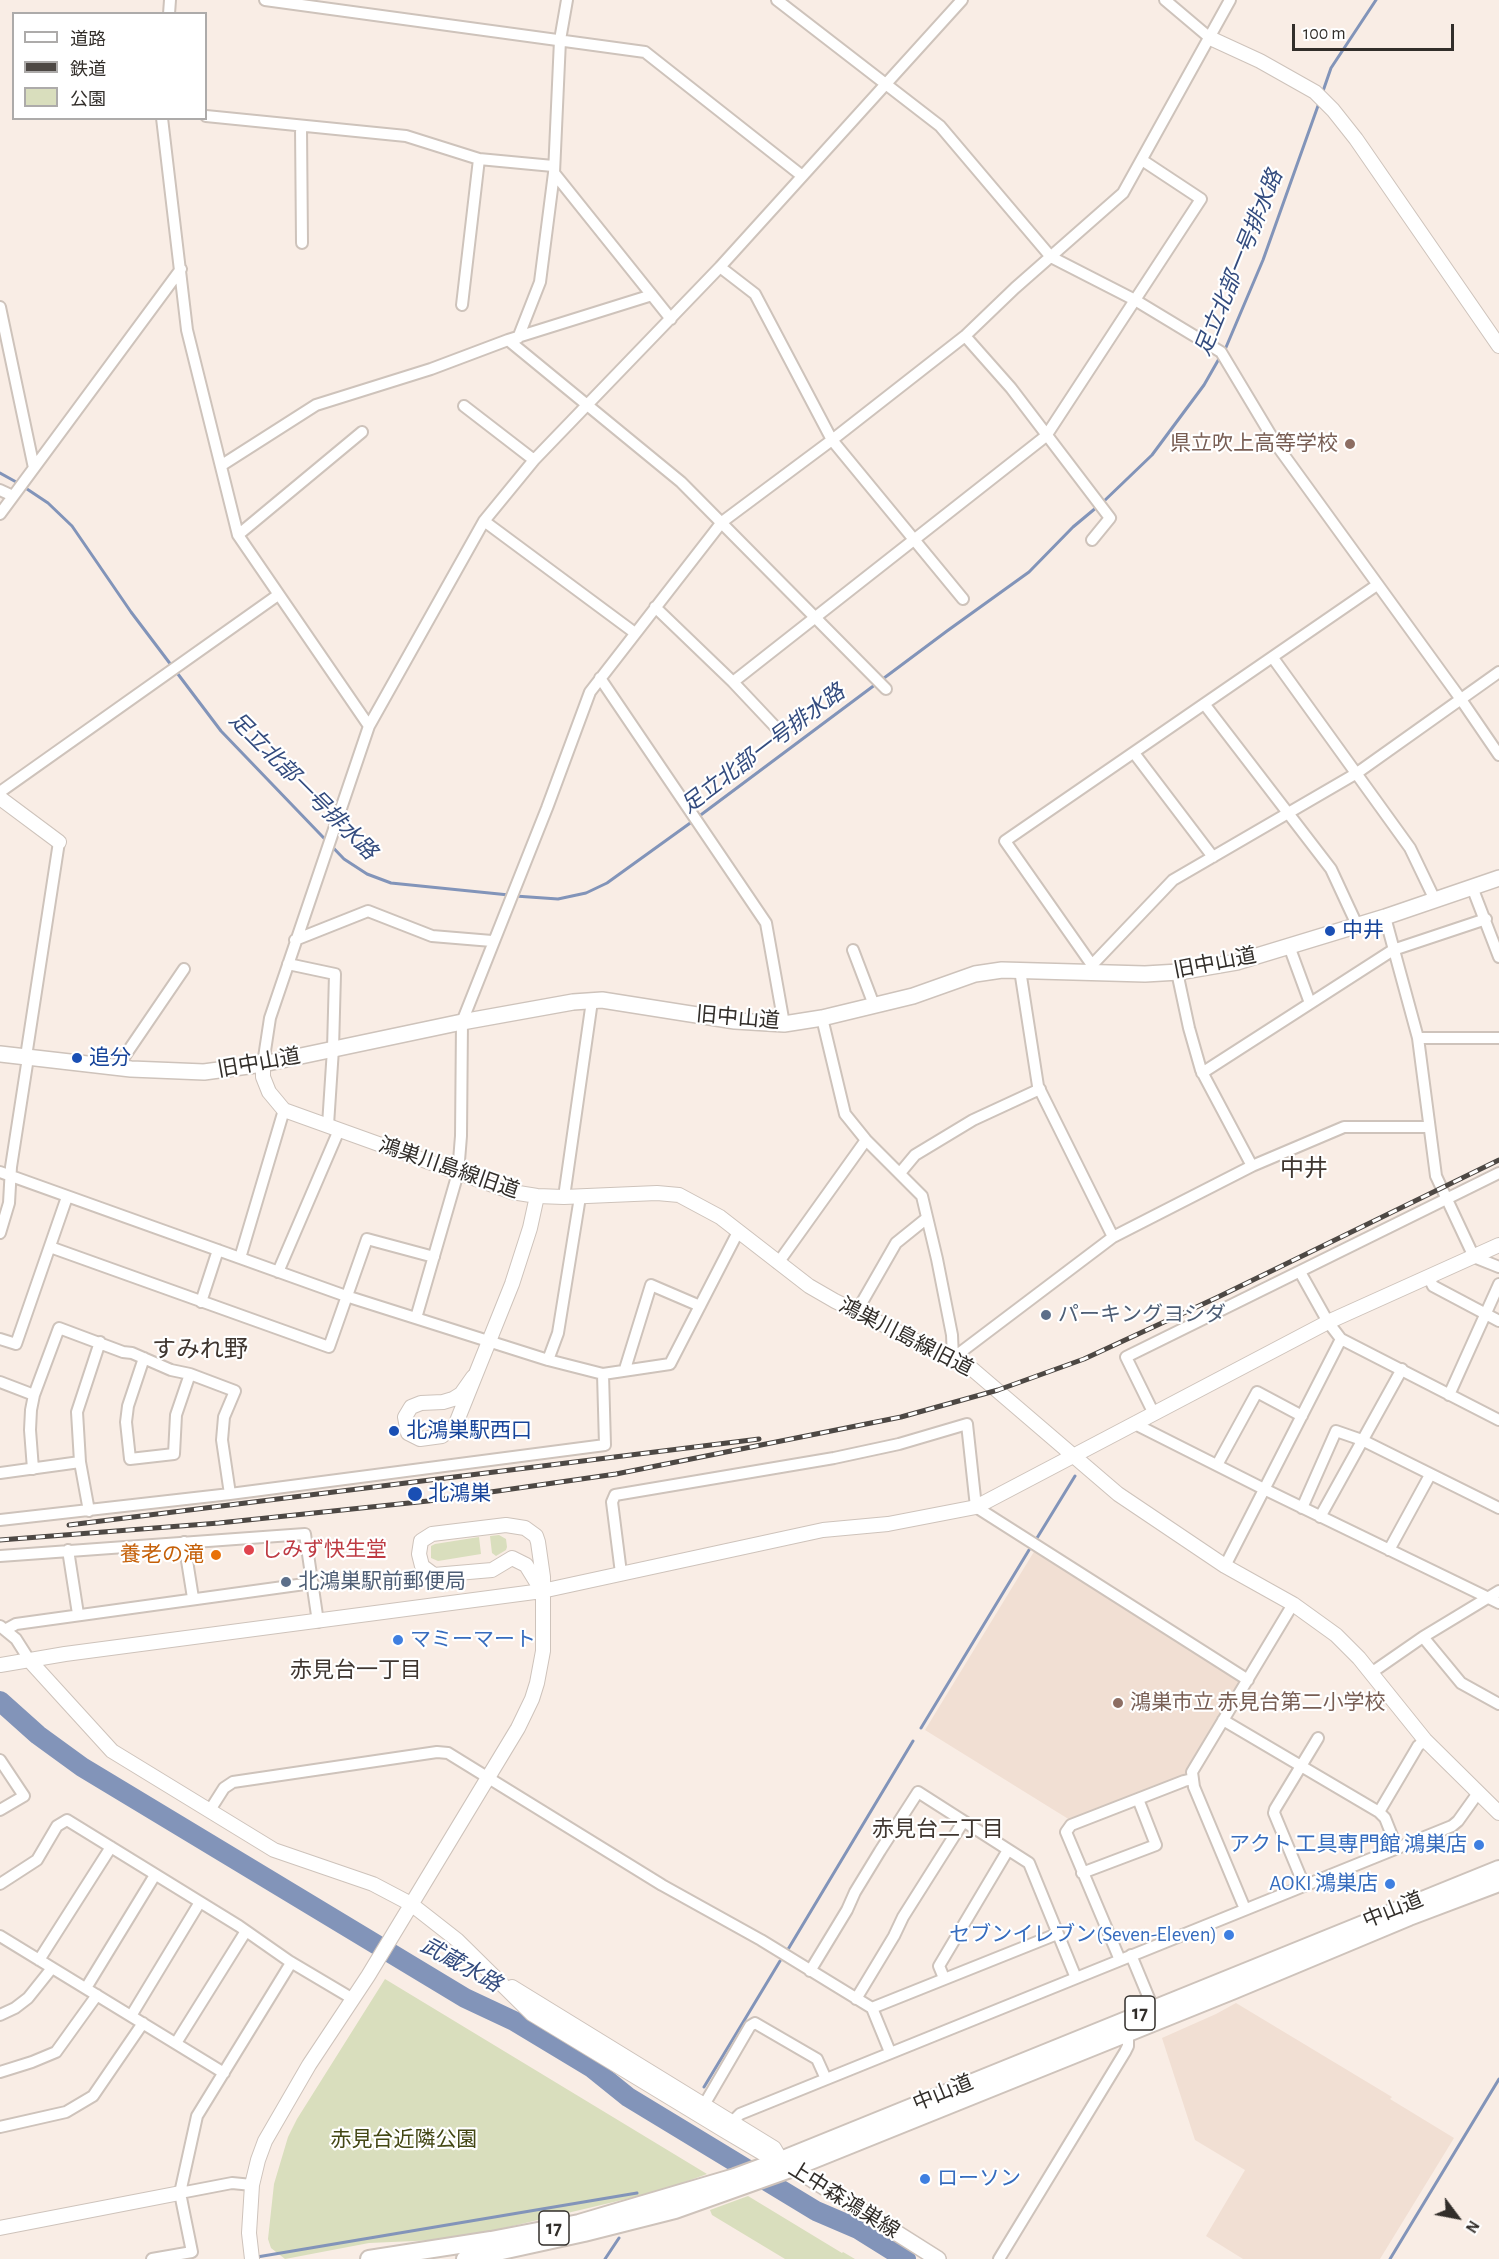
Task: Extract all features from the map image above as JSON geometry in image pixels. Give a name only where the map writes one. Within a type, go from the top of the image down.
[{"type":"highway","name":"中山道","points":[[780,2167],[1153,2008],[1499,1869]]},
{"type":"highway","name":"中山道","points":[[465,2259],[675,2210],[741,2181],[1128,2033],[1409,1917],[1499,1883]]},
{"type":"highway","name":"中山道","points":[[369,2259],[491,2240],[579,2223],[741,2181]]},
{"type":"main road","name":"旧中山道","points":[[0,1054],[119,1068],[204,1072],[263,1064],[462,1022],[573,1002],[602,1000],[735,1021],[784,1024],[822,1018],[913,996],[975,974],[1002,970],[1092,968],[1145,974],[1177,972],[1237,962],[1499,878]]},
{"type":"main road","name":"上中森鴻巣線","points":[[780,2167],[938,2259]]},
{"type":"street","points":[[265,0],[645,52],[801,175]]},
{"type":"street","points":[[513,339],[540,282],[553,169],[560,40],[567,0]]},
{"type":"street","points":[[777,0],[946,133],[1051,257],[1135,300],[1221,352],[1278,447],[1499,755]]},
{"type":"street","points":[[240,1258],[284,1110],[269,1092],[263,1077],[263,1064],[270,1018],[295,940],[326,857],[369,726],[484,521],[534,460],[720,267],[962,0]]},
{"type":"street","points":[[1165,0],[1210,38],[1260,61],[1315,92],[1356,140],[1499,346]]},
{"type":"street","points":[[416,1318],[458,1173],[462,1112],[462,1022],[492,941],[547,808],[590,692],[722,522],[965,336],[1123,193],[1230,0]]},
{"type":"street","points":[[207,116],[406,136],[479,159],[553,169],[671,319]]},
{"type":"street","points":[[162,120],[187,330],[238,536],[369,726]]},
{"type":"street","points":[[301,127],[302,243]]},
{"type":"street","points":[[462,305],[479,159]]},
{"type":"street","points":[[733,682],[1046,436],[1201,199],[1142,160]]},
{"type":"street","points":[[720,267],[755,294],[832,440],[963,599]]},
{"type":"street","points":[[0,514],[181,269]]},
{"type":"street","points":[[222,465],[316,405],[652,295]]},
{"type":"street","points":[[0,307],[34,468]]},
{"type":"street","points":[[965,336],[1011,388],[1110,518],[1092,540]]},
{"type":"street","points":[[513,339],[587,405],[681,482],[885,688]]},
{"type":"street","points":[[464,406],[534,460]]},
{"type":"street","points":[[238,536],[362,432]]},
{"type":"street","points":[[0,490],[15,493]]},
{"type":"street","points":[[484,521],[635,633]]},
{"type":"street","points":[[1377,585],[1005,841],[1092,968],[1173,880],[1357,773],[1499,672]]},
{"type":"street","points":[[0,792],[278,595]]},
{"type":"street","points":[[655,607],[733,682],[783,735]]},
{"type":"street","points":[[1273,658],[1410,848],[1435,900]]},
{"type":"street","points":[[600,678],[766,923],[784,1024]]},
{"type":"street","points":[[1205,705],[1331,869],[1357,925]]},
{"type":"street","points":[[1134,753],[1213,857]]},
{"type":"street","points":[[0,798],[59,842],[26,1057],[5,1174],[8,1212],[0,1233]]},
{"type":"street","points":[[1472,887],[1499,957]]},
{"type":"street","points":[[295,940],[368,911],[432,936],[492,941]]},
{"type":"street","points":[[1384,916],[1418,1038],[1436,1176],[1474,1257],[1499,1267]]},
{"type":"street","points":[[1202,1073],[1393,950],[1486,919]]},
{"type":"street","points":[[1289,946],[1310,1003]]},
{"type":"street","points":[[853,950],[874,1005]]},
{"type":"street","points":[[278,1272],[334,1127],[335,974],[288,964]]},
{"type":"street","points":[[119,1068],[122,1060],[184,969]]},
{"type":"street","points":[[1020,970],[1040,1089],[1113,1237]]},
{"type":"street","points":[[1177,972],[1189,1028],[1202,1073],[1252,1166]]},
{"type":"street","points":[[564,1197],[592,1001]]},
{"type":"street","points":[[822,1018],[845,1114],[866,1140],[922,1196],[952,1335],[953,1358]]},
{"type":"street","points":[[1418,1038],[1499,1038]]},
{"type":"street","points":[[900,1173],[915,1155],[973,1120],[1040,1089]]},
{"type":"street","name":"鴻巣川島線旧道","points":[[284,1110],[512,1192],[564,1197],[657,1193],[679,1195],[720,1217],[809,1286],[971,1368],[1118,1494],[1225,1566],[1293,1604],[1336,1635],[1359,1658],[1425,1740],[1499,1813]]},
{"type":"street","points":[[953,1358],[1113,1237],[1252,1166],[1344,1127],[1429,1127]]},
{"type":"street","points":[[778,1263],[866,1140]]},
{"type":"street","points":[[1154,1414],[1126,1357],[1499,1173]]},
{"type":"street","points":[[5,1174],[346,1296],[548,1360],[603,1374],[670,1364],[738,1232]]},
{"type":"street","points":[[473,1377],[461,1394],[453,1399],[421,1403],[411,1407],[405,1417],[408,1433],[420,1439],[442,1436],[453,1430],[522,1257],[537,1196]]},
{"type":"street","points":[[0,1339],[16,1344],[67,1197]]},
{"type":"street","points":[[548,1360],[558,1333],[580,1197]]},
{"type":"street","points":[[856,1311],[896,1243],[927,1218]]},
{"type":"street","points":[[50,1247],[329,1347],[367,1239],[434,1257]]},
{"type":"street","points":[[0,1665],[542,1590],[823,1530],[888,1524],[976,1507],[1328,1322],[1499,1245]]},
{"type":"street","points":[[201,1302],[218,1250]]},
{"type":"street","points":[[1300,1272],[1328,1322],[1341,1339],[1499,1419]]},
{"type":"street","points":[[1429,1278],[1432,1286],[1499,1321]]},
{"type":"street","points":[[1449,1395],[1499,1284]]},
{"type":"street","points":[[625,1370],[651,1285],[700,1306]]},
{"type":"street","points":[[33,1469],[30,1430],[34,1395],[59,1328],[235,1391],[224,1417],[222,1440],[230,1494]]},
{"type":"street","points":[[1225,1566],[1341,1339]]},
{"type":"street","points":[[89,1511],[80,1462],[78,1405],[100,1342]]},
{"type":"street","points":[[144,1358],[128,1406],[126,1422],[130,1460],[174,1454],[176,1414],[190,1374]]},
{"type":"street","points":[[1320,1517],[1402,1369]]},
{"type":"street","points":[[0,1520],[230,1494],[605,1445],[603,1374]]},
{"type":"street","points":[[0,1382],[34,1395]]},
{"type":"street","points":[[1217,1465],[1257,1392],[1302,1416]]},
{"type":"street","points":[[621,1573],[612,1502],[615,1495],[834,1458],[968,1424],[976,1507]]},
{"type":"street","points":[[1136,1424],[1320,1517],[1499,1603]]},
{"type":"street","points":[[1302,1508],[1336,1431],[1362,1440],[1499,1508]]},
{"type":"street","points":[[0,1473],[80,1462]]},
{"type":"street","points":[[1389,1550],[1430,1475]]},
{"type":"street","points":[[976,1507],[1248,1680]]},
{"type":"street","points":[[252,2259],[249,2233],[252,2185],[265,2141],[309,2065],[368,1976],[525,1716],[537,1683],[543,1651],[543,1577],[536,1536],[525,1528],[506,1525],[432,1534],[421,1541],[419,1548],[422,1566],[434,1575],[492,1570],[512,1558],[526,1565],[542,1590]]},
{"type":"street","points":[[0,1556],[305,1534],[318,1622]]},
{"type":"street","points":[[184,1542],[193,1598]]},
{"type":"street","points":[[68,1550],[78,1614]]},
{"type":"street","points":[[2,1628],[16,1623],[78,1614],[312,1583]]},
{"type":"street","points":[[1371,1673],[1423,1637],[1499,1591]]},
{"type":"street","points":[[1245,1909],[1192,1779],[1192,1772],[1293,1604]]},
{"type":"street","points":[[2,1628],[16,1639],[27,1661],[112,1751],[274,1850],[373,1884],[408,1909],[439,1924],[532,2013],[728,2126]]},
{"type":"street","points":[[1423,1637],[1461,1683],[1499,1704]]},
{"type":"street","points":[[1222,1720],[1379,1812],[1386,1818],[1397,1848]]},
{"type":"street","points":[[1304,1885],[1274,1813],[1318,1738]]},
{"type":"street","points":[[1379,1812],[1418,1746],[1425,1740]]},
{"type":"street","points":[[210,1810],[224,1788],[233,1782],[437,1752],[448,1753],[872,2008],[890,2052]]},
{"type":"street","points":[[0,1760],[24,1796],[0,1810]]},
{"type":"street","points":[[1120,1960],[1066,1832],[1071,1825],[1192,1779]]},
{"type":"street","points":[[810,1971],[847,1910],[855,1892],[918,1792],[1029,1863],[1076,1978]]},
{"type":"street","points":[[728,2126],[740,2114],[1456,1824],[1478,1793]]},
{"type":"street","points":[[1082,1873],[1156,1845],[1138,1799]]},
{"type":"street","points":[[0,1884],[37,1860],[57,1826],[67,1820],[246,1931],[291,1963],[353,1999]]},
{"type":"street","points":[[856,1999],[903,1917],[963,1822]]},
{"type":"street","points":[[39,1960],[111,1847]]},
{"type":"street","points":[[944,1978],[939,1966],[1008,1850]]},
{"type":"street","points":[[86,1988],[156,1875]]},
{"type":"street","points":[[131,2016],[200,1902]]},
{"type":"street","points":[[176,2043],[246,1931]]},
{"type":"street","points":[[872,2008],[1057,1934]]},
{"type":"street","points":[[2,1942],[39,1960],[224,2073]]},
{"type":"street","points":[[1131,1955],[1153,2008]]},
{"type":"street","points":[[152,2259],[192,2252],[180,2193],[197,2116],[291,1963]]},
{"type":"street","points":[[0,2015],[15,2008],[28,1998],[52,1968]]},
{"type":"street","points":[[500,1980],[704,2105],[780,2167]]},
{"type":"street","points":[[0,2072],[56,2052],[97,1995]]},
{"type":"street","points":[[0,2127],[66,2112],[93,2096],[143,2023]]},
{"type":"street","points":[[704,2105],[750,2026],[755,2023],[817,2059],[826,2079]]},
{"type":"street","points":[[999,2259],[1125,2052],[1128,2033]]},
{"type":"street","points":[[0,2228],[232,2183],[252,2185]]},
{"type":"shaded area","points":[[1035,1550],[1238,1679],[1239,1684],[1185,1774],[1070,1820],[925,1730]]},
{"type":"shaded area","points":[[1236,2003],[1392,2097],[1390,2099],[1454,2138],[1380,2259],[1243,2259],[1206,2236],[1245,2170],[1195,2140],[1162,2038]]},
{"type":"green space","points":[[499,1535],[506,1539],[507,1547],[496,1556],[492,1553],[490,1536]]},
{"type":"green space","points":[[479,1537],[481,1554],[438,1561],[431,1558],[431,1546],[435,1544]]},
{"type":"green space","name":"赤見台近隣公園","points":[[385,1979],[707,2174],[660,2191],[479,2234],[437,2240],[369,2243],[285,2259],[271,2248],[268,2239],[274,2184],[288,2137]]},
{"type":"green space","points":[[748,2196],[855,2259],[785,2259],[712,2215],[710,2210]]},
{"type":"waterway","name":"足立北部一号排水路","points":[[1322,94],[1331,68],[1376,0]]},
{"type":"waterway","name":"足立北部一号排水路","points":[[1224,352],[1263,260],[1319,103]]},
{"type":"waterway","name":"足立北部一号排水路","points":[[1102,503],[1152,455],[1204,385],[1220,357]]},
{"type":"waterway","name":"足立北部一号排水路","points":[[0,473],[18,483]]},
{"type":"waterway","name":"足立北部一号排水路","points":[[24,487],[48,503],[72,526],[131,612],[221,731],[344,859],[367,874],[391,883],[509,895]]},
{"type":"waterway","name":"足立北部一号排水路","points":[[698,817],[1029,572],[1073,527],[1097,507]]},
{"type":"waterway","name":"足立北部一号排水路","points":[[515,896],[558,899],[586,893],[607,883],[693,821]]},
{"type":"waterway","points":[[1037,1538],[1075,1476]]},
{"type":"waterway","points":[[921,1728],[1029,1550]]},
{"type":"waterway","name":"武蔵水路","points":[[0,1701],[38,1735],[82,1767],[465,1998],[514,2021],[592,2068],[628,2097],[816,2211],[858,2229],[906,2259]]},
{"type":"waterway","points":[[787,1951],[913,1741]]},
{"type":"waterway","points":[[704,2087],[780,1961]]},
{"type":"waterway","points":[[1390,2259],[1499,2079]]},
{"type":"waterway","points":[[257,2257],[637,2193]]},
{"type":"waterway","points":[[605,2259],[619,2238]]},
{"type":"railway","points":[[0,1540],[219,1523],[428,1501],[616,1474],[901,1417],[998,1390],[1084,1359],[1216,1298],[1499,1160]]},
{"type":"railway","points":[[69,1525],[759,1439]]},
{"type":"place","name":"県立吹上高等学校","points":[[1350,444]]},
{"type":"place","name":"中井","points":[[1330,931]]},
{"type":"place","name":"追分","points":[[77,1058]]},
{"type":"place","name":"パーキングヨシダ","points":[[1046,1315]]},
{"type":"place","name":"北鴻巣駅西口","points":[[394,1431]]},
{"type":"place","name":"北鴻巣","points":[[415,1494]]},
{"type":"place","name":"しみず快生堂","points":[[249,1550]]},
{"type":"place","name":"養老の滝","points":[[216,1555]]},
{"type":"place","name":"北鴻巣駅前郵便局","points":[[286,1582]]},
{"type":"place","name":"マミーマート","points":[[398,1640]]},
{"type":"place","name":"鴻巣市立 赤見台第二小学校","points":[[1118,1703]]},
{"type":"place","name":"アクト 工具専門館 鴻巣店","points":[[1479,1845]]},
{"type":"place","name":"AOKI 鴻巣店","points":[[1390,1884]]},
{"type":"place","name":"セブンイレブン(Seven-Eleven)","points":[[1229,1935]]},
{"type":"place","name":"ローソン","points":[[925,2179]]},
{"type":"district","name":"中井","points":[[1304,1169]]},
{"type":"district","name":"すみれ野","points":[[200,1350]]},
{"type":"district","name":"赤見台一丁目","points":[[356,1670]]},
{"type":"district","name":"赤見台二丁目","points":[[938,1829]]}]
